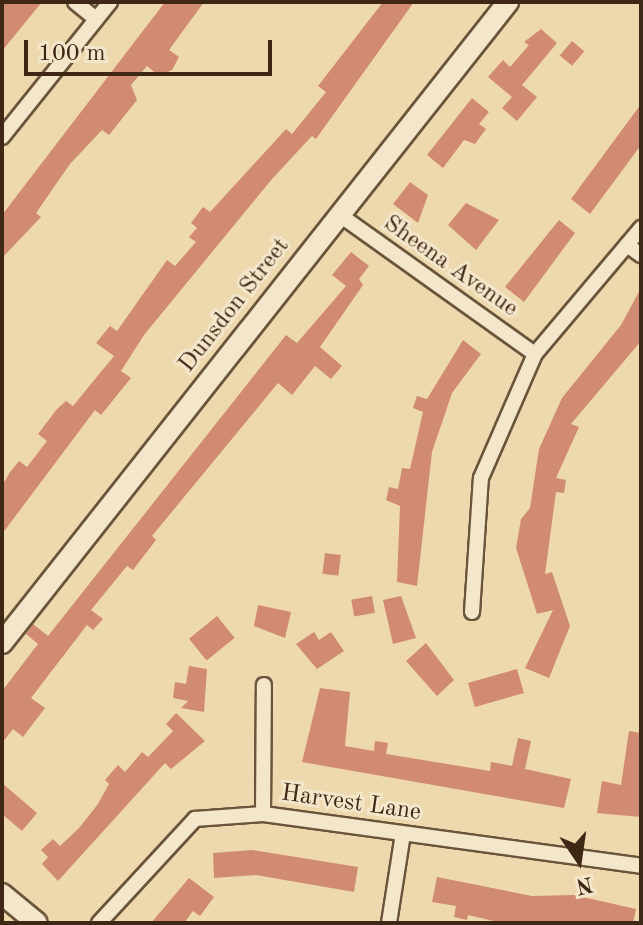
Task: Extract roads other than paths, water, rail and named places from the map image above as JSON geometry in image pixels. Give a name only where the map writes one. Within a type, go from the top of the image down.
[{"type":"main road","name":"Dunsdon Street","points":[[2,643],[508,2]]},
{"type":"main road","points":[[2,894],[37,923]]},
{"type":"street","points":[[75,2],[96,19]]},
{"type":"street","points":[[2,137],[110,2]]},
{"type":"street","name":"Sheena Avenue","points":[[340,215],[535,354]]},
{"type":"street","points":[[472,612],[481,478],[535,354],[641,228]]},
{"type":"street","points":[[627,245],[641,255]]},
{"type":"street","points":[[263,814],[264,685]]},
{"type":"street","name":"Harvest Lane","points":[[99,923],[195,819],[263,814],[641,866]]},
{"type":"street","points":[[389,923],[403,834]]}]
